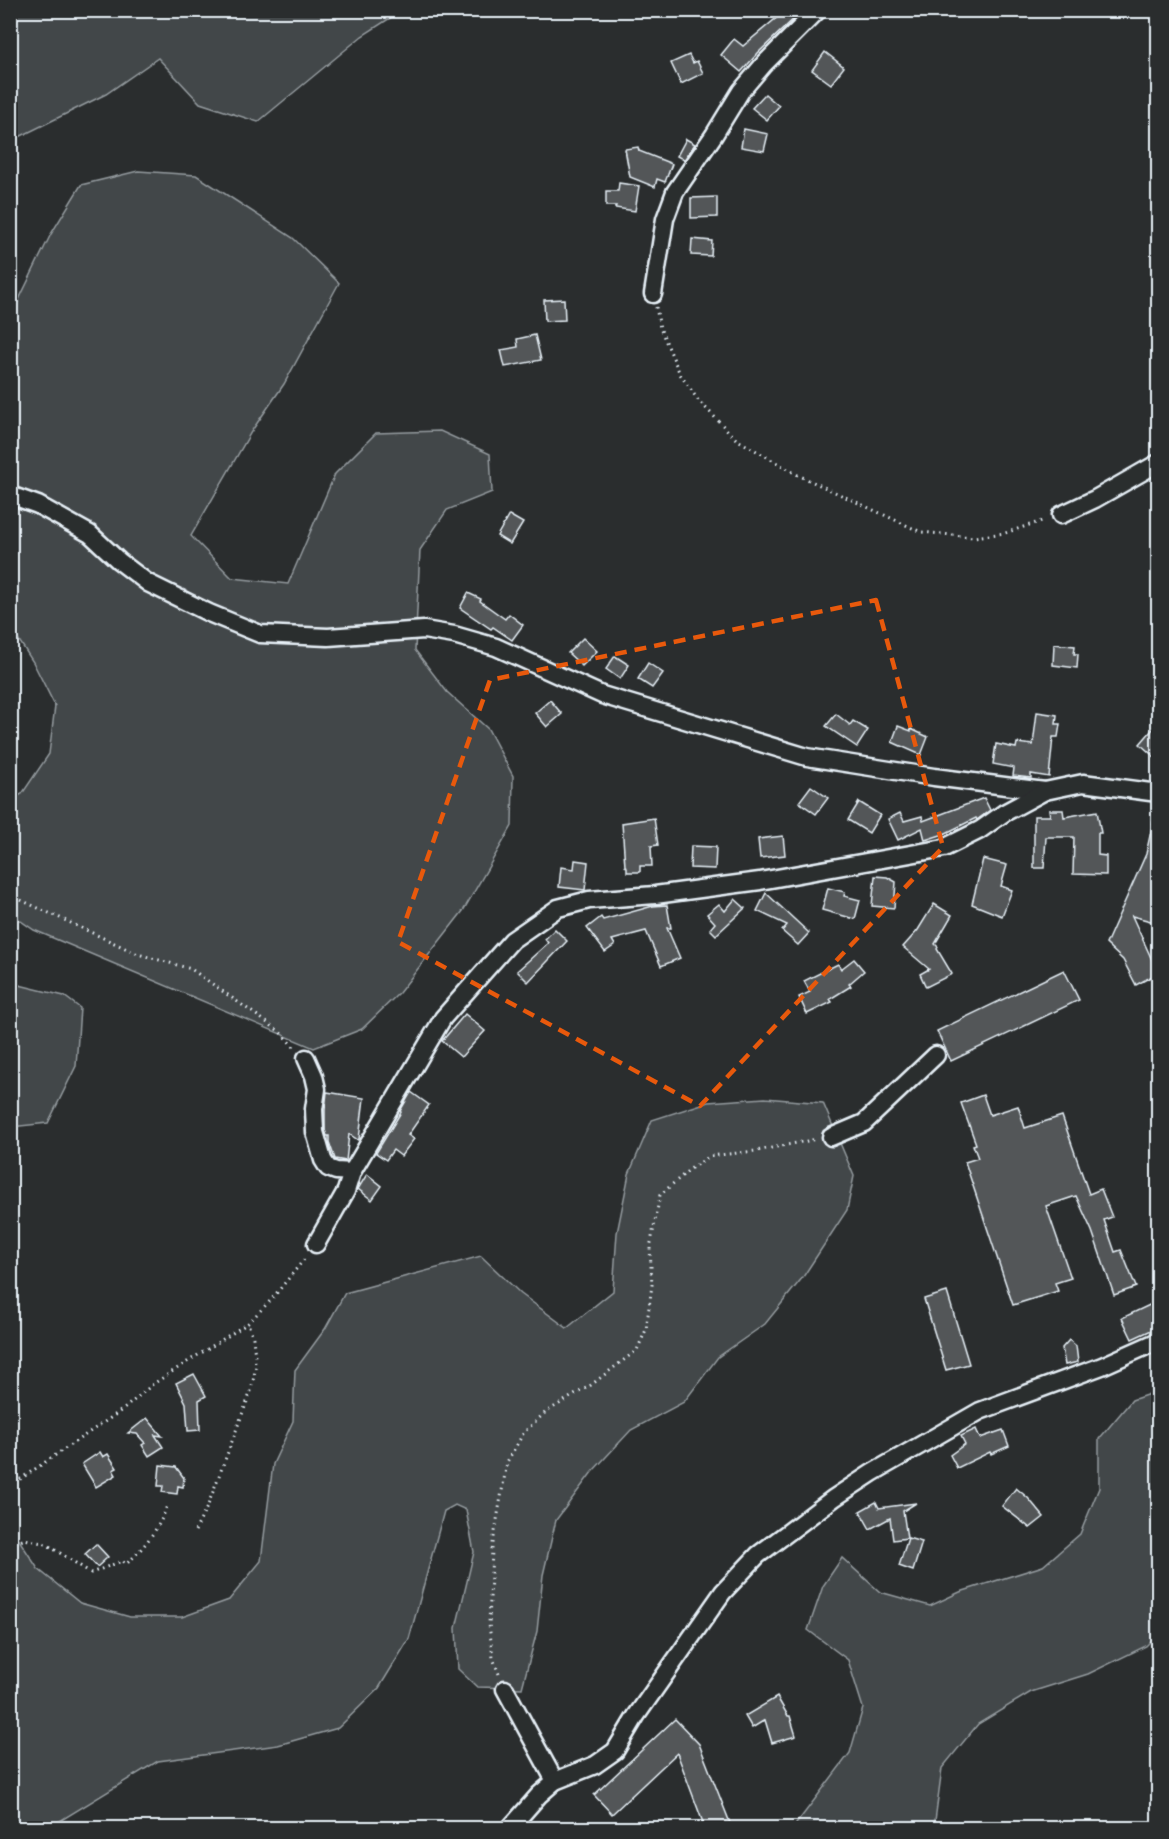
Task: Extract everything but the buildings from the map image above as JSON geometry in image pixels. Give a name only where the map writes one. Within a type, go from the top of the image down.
[{"type":"street","points":[[652,294],[665,219],[675,192],[741,91],[764,64],[818,10]]},
{"type":"street","points":[[1061,515],[1095,499],[1158,463]]},
{"type":"street","points":[[10,495],[38,505],[90,534],[148,583],[209,613],[260,634],[328,637],[424,630],[454,635],[496,647],[602,695],[807,757],[934,777],[1045,790],[1083,783],[1158,793]]},
{"type":"street","points":[[316,1244],[346,1191],[352,1172],[443,1018],[512,940],[558,908],[589,900],[655,895],[760,881],[944,848],[980,830],[1004,813],[1045,790]]},
{"type":"street","points":[[831,1137],[864,1123],[936,1055]]},
{"type":"street","points":[[306,1058],[317,1089],[314,1109],[315,1132],[323,1161],[328,1168],[352,1172]]},
{"type":"street","points":[[510,1828],[539,1795],[555,1781],[595,1765],[615,1751],[636,1716],[723,1592],[758,1555],[834,1498],[872,1473],[980,1411],[1102,1366],[1158,1341]]},
{"type":"street","points":[[505,1689],[555,1781]]},
{"type":"path","points":[[652,294],[660,328],[680,374],[698,400],[736,439],[798,475],[921,532],[973,537],[1005,533],[1061,515]]},
{"type":"path","points":[[10,895],[138,954],[190,969],[279,1031],[306,1058]]},
{"type":"path","points":[[505,1689],[493,1658],[489,1624],[492,1549],[507,1462],[524,1432],[546,1412],[608,1374],[637,1350],[646,1330],[652,1285],[650,1248],[660,1195],[690,1169],[710,1156],[756,1151],[831,1137]]},
{"type":"path","points":[[10,1486],[125,1408],[153,1383],[248,1323],[316,1244]]},
{"type":"path","points":[[195,1531],[208,1505],[251,1391],[256,1366],[253,1338],[248,1323]]},
{"type":"path","points":[[10,1545],[25,1539],[46,1544],[91,1573],[122,1561],[126,1564],[135,1556],[165,1514],[166,1504]]},
{"type":"highlighted area","points":[[876,600],[943,847],[700,1106],[398,942],[490,680]]},
{"type":"shaded area","points":[[11,10],[401,11],[362,36],[258,122],[200,103],[158,58],[106,94],[11,141]]},
{"type":"shaded area","points":[[138,171],[196,175],[293,238],[339,283],[284,384],[251,432],[191,536],[232,578],[288,584],[335,474],[376,433],[440,431],[490,454],[492,492],[447,510],[420,550],[415,650],[447,692],[488,729],[513,776],[512,826],[463,911],[399,993],[362,1029],[314,1048],[34,930],[11,914],[11,800],[22,794],[49,754],[55,706],[33,662],[11,628],[10,318],[51,234],[81,185]]},
{"type":"shaded area","points":[[11,983],[64,996],[80,1008],[76,1066],[48,1123],[11,1127]]},
{"type":"shaded area","points":[[765,1098],[823,1103],[854,1176],[847,1210],[803,1277],[765,1324],[718,1357],[684,1402],[631,1430],[592,1472],[556,1520],[543,1575],[537,1631],[522,1688],[477,1687],[458,1669],[456,1628],[474,1552],[466,1510],[455,1505],[444,1511],[409,1639],[379,1688],[338,1728],[278,1745],[158,1761],[51,1828],[11,1828],[10,1526],[38,1569],[80,1603],[130,1617],[182,1617],[229,1600],[261,1561],[273,1464],[293,1421],[295,1370],[325,1329],[345,1293],[481,1256],[521,1294],[567,1328],[613,1291],[617,1233],[629,1174],[652,1120],[708,1102]]},
{"type":"shaded area","points":[[1158,1391],[1158,1634],[1146,1646],[1088,1674],[1031,1692],[978,1724],[942,1768],[934,1828],[793,1828],[850,1753],[863,1708],[848,1660],[808,1630],[823,1586],[842,1558],[880,1592],[930,1606],[960,1592],[1043,1566],[1080,1534],[1099,1488],[1099,1439],[1132,1400]]}]
